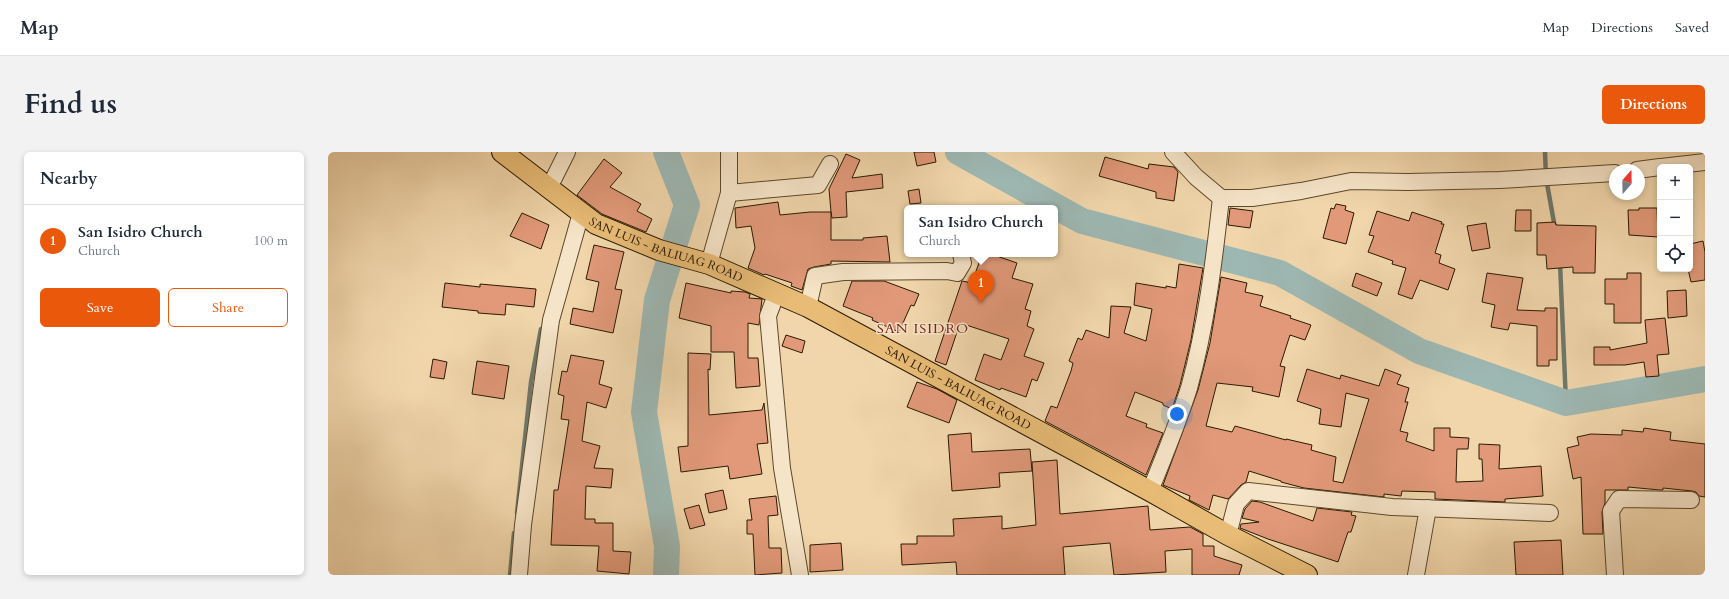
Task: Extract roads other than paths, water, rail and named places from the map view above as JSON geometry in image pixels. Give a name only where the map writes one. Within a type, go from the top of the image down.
[{"type":"main road","name":"SAN LUIS - BALIUAG ROAD","points":[[502,152],[596,224],[659,250],[704,262],[777,292],[808,307],[1150,491],[1228,535],[1307,575]]},
{"type":"street","points":[[549,188],[567,152]]},
{"type":"street","points":[[704,262],[729,193],[729,152]]},
{"type":"street","points":[[1173,152],[1196,177],[1221,198],[1252,198],[1301,191],[1351,181],[1408,182],[1500,180],[1609,173]]},
{"type":"street","points":[[1687,164],[1705,162]]},
{"type":"street","points":[[729,193],[818,185],[830,164]]},
{"type":"street","points":[[1645,169],[1657,168]]},
{"type":"street","points":[[1150,491],[1164,458],[1188,389],[1201,337],[1216,248],[1221,198]]},
{"type":"street","points":[[519,575],[522,525],[551,320],[581,213]]},
{"type":"street","points":[[808,307],[815,276],[842,272],[947,271],[957,273],[963,263],[962,257]]},
{"type":"street","points":[[777,292],[768,316],[782,468],[800,575]]},
{"type":"street","points":[[1228,535],[1236,504],[1248,491],[1385,506],[1550,513]]},
{"type":"street","points":[[1615,575],[1611,510],[1619,499],[1691,500]]},
{"type":"street","points":[[1416,575],[1428,508]]},
{"type":"waterway","points":[[666,152],[687,205],[657,300],[644,412],[667,546],[666,575]]},
{"type":"waterway","points":[[958,152],[1053,205]]},
{"type":"waterway","points":[[1545,152],[1546,178],[1555,228]]},
{"type":"waterway","points":[[1058,208],[1082,221],[1280,273],[1419,351],[1566,403],[1705,379]]},
{"type":"waterway","points":[[1560,263],[1566,403]]},
{"type":"waterway","points":[[517,513],[531,382],[541,329]]},
{"type":"waterway","points":[[510,575],[514,533]]},
{"type":"place","name":"San Isidro Church","points":[[981,303]]},
{"type":"district","name":"SAN ISIDRO","points":[[923,328]]}]
